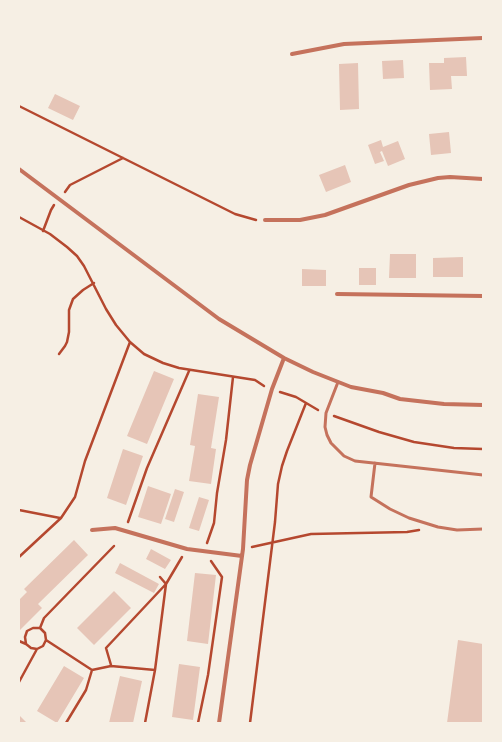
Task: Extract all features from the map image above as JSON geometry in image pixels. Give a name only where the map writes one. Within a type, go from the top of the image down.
[{"type":"street","points":[[292,54],[344,44],[483,38]]},
{"type":"street","points":[[19,169],[219,319],[284,358],[313,372],[351,387],[383,393],[400,399],[444,404],[483,405]]},
{"type":"street","points":[[265,220],[300,220],[326,215],[409,185],[438,178],[450,177],[483,179]]},
{"type":"street","points":[[337,294],[483,296]]},
{"type":"street","points":[[219,723],[243,549],[247,480],[272,389],[284,358]]},
{"type":"street","points":[[92,530],[114,528],[187,549],[242,556]]},
{"type":"lane","points":[[338,382],[326,413],[325,427],[327,435],[336,450],[344,456],[355,461],[483,475]]},
{"type":"lane","points":[[375,463],[372,497],[390,509],[409,518],[438,527],[457,530],[483,529]]},
{"type":"path","points":[[19,106],[235,214],[257,220],[265,220]]},
{"type":"path","points":[[44,231],[51,210],[70,185],[123,158]]},
{"type":"path","points":[[19,217],[44,231],[77,256],[94,283],[111,317],[130,342],[144,354],[188,371],[255,380],[262,386],[296,398],[326,413],[379,432],[414,442],[454,448],[483,450]]},
{"type":"path","points":[[59,354],[67,342],[69,332],[69,310],[73,299],[94,283]]},
{"type":"path","points":[[19,557],[61,518],[75,497],[85,460],[130,342]]},
{"type":"path","points":[[125,531],[147,468],[188,371]]},
{"type":"path","points":[[198,723],[208,675],[222,577],[204,552],[214,524],[233,377]]},
{"type":"path","points":[[250,723],[273,542],[278,484],[282,466],[306,403]]},
{"type":"path","points":[[19,510],[61,518]]},
{"type":"path","points":[[243,549],[311,534],[407,532],[438,527]]},
{"type":"path","points":[[40,628],[44,618],[114,546]]},
{"type":"path","points":[[111,666],[106,648],[166,584],[187,549]]},
{"type":"path","points":[[145,723],[155,670],[166,584],[160,577]]},
{"type":"path","points":[[19,641],[31,648],[37,649],[44,646],[46,640],[45,633],[40,628],[33,628],[27,631],[24,637],[26,644]]},
{"type":"path","points":[[46,640],[92,670],[111,666],[155,670]]},
{"type":"path","points":[[19,682],[37,649]]},
{"type":"path","points":[[66,723],[86,690],[92,670]]},
{"type":"building","points":[[466,57],[467,76],[451,76],[452,89],[430,90],[429,63],[444,63],[444,58]]},
{"type":"building","points":[[403,60],[404,78],[383,79],[382,61]]},
{"type":"building","points":[[358,63],[359,109],[340,110],[339,64]]},
{"type":"building","points":[[55,94],[80,106],[73,120],[48,108]]},
{"type":"building","points":[[449,132],[451,153],[431,155],[429,134]]},
{"type":"building","points":[[381,140],[383,147],[398,141],[405,159],[388,166],[382,151],[380,152],[384,161],[375,164],[368,145]]},
{"type":"building","points":[[345,165],[351,182],[326,192],[319,175]]},
{"type":"building","points":[[390,254],[416,254],[416,278],[389,278]]},
{"type":"building","points":[[463,257],[463,277],[433,277],[433,258]]},
{"type":"building","points":[[359,268],[376,268],[376,285],[359,285]]},
{"type":"building","points":[[302,269],[326,270],[326,286],[302,286]]},
{"type":"building","points":[[154,371],[174,379],[147,444],[127,436]]},
{"type":"building","points":[[198,394],[219,397],[211,448],[216,449],[211,484],[189,481],[195,446],[190,445]]},
{"type":"building","points":[[123,449],[143,456],[126,505],[107,498]]},
{"type":"building","points":[[148,486],[171,494],[161,524],[138,517]]},
{"type":"building","points":[[175,489],[184,492],[174,522],[165,519]]},
{"type":"building","points":[[199,497],[209,500],[199,531],[189,528]]},
{"type":"building","points":[[74,540],[88,555],[38,604],[42,608],[19,631],[19,600],[27,592],[24,589]]},
{"type":"building","points":[[151,549],[171,560],[165,569],[146,559]]},
{"type":"building","points":[[120,563],[159,584],[154,593],[115,573]]},
{"type":"building","points":[[195,573],[216,575],[208,644],[187,641]]},
{"type":"building","points":[[114,591],[131,608],[94,645],[77,628]]},
{"type":"building","points":[[458,640],[483,644],[483,723],[447,723]]},
{"type":"building","points":[[179,664],[200,667],[193,720],[172,717]]},
{"type":"building","points":[[64,666],[84,678],[57,723],[37,711]]},
{"type":"building","points":[[120,676],[142,681],[133,723],[109,723]]},
{"type":"building","points":[[19,715],[27,723],[19,723]]}]
